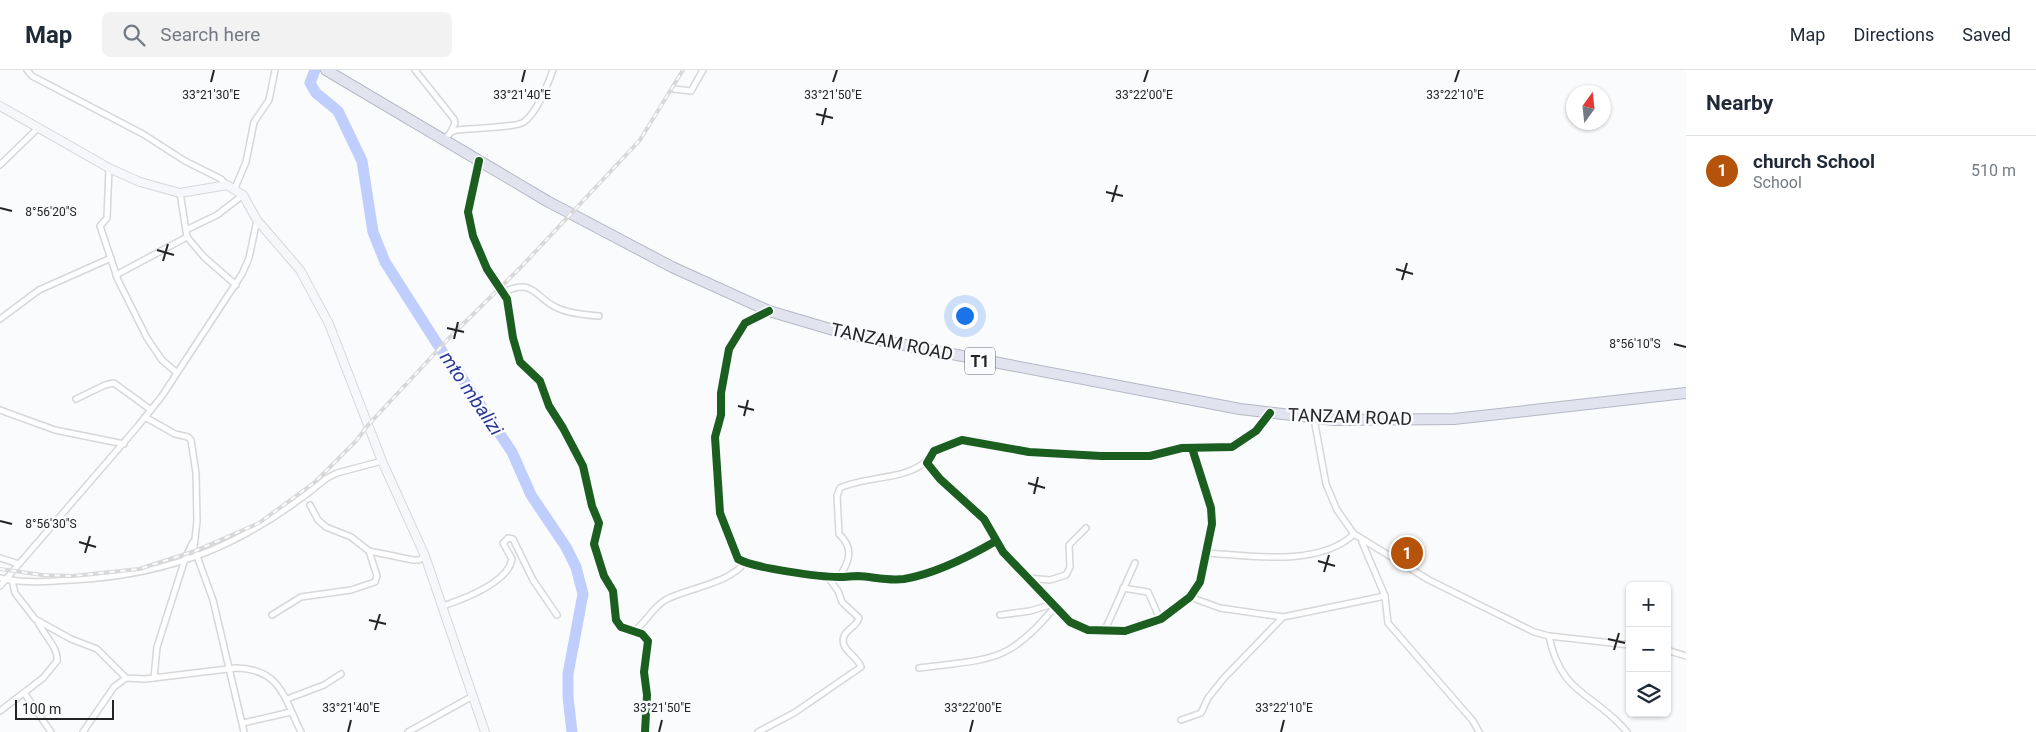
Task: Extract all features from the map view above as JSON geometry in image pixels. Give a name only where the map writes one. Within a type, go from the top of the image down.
[{"type":"highway","name":"TANZAM ROAD","points":[[330,73],[547,201],[672,267],[769,311],[882,342],[1270,413],[1314,418],[1362,421],[1454,419],[1686,393]]},
{"type":"main road","points":[[0,106],[109,168],[140,182],[180,193],[231,187],[243,195],[257,220],[300,270],[329,324],[382,461],[425,556],[486,732]]},
{"type":"street","points":[[27,70],[32,76],[143,134],[185,161],[221,179],[231,187],[246,162],[254,122],[270,100],[275,70]]},
{"type":"street","points":[[415,70],[454,119],[451,132],[444,141]]},
{"type":"street","points":[[451,132],[487,126],[512,126],[524,121],[532,114],[553,70]]},
{"type":"street","points":[[674,89],[691,91],[703,70]]},
{"type":"street","points":[[0,165],[10,158],[38,128]]},
{"type":"street","points":[[479,162],[468,212],[472,236],[487,269],[504,292],[510,306],[513,338],[520,362],[540,381],[549,406],[574,446],[583,466],[592,506],[599,524],[594,544],[604,576],[613,591],[616,620],[621,627],[644,635],[648,642],[644,672],[647,695],[645,732]]},
{"type":"street","points":[[109,168],[107,218],[100,226],[116,275],[150,343],[162,360],[177,373]]},
{"type":"street","points":[[180,193],[187,237],[204,256],[236,285]]},
{"type":"street","points":[[186,230],[217,215],[243,195]]},
{"type":"street","points":[[0,586],[124,444],[177,373],[236,285],[249,258],[257,220]]},
{"type":"street","points":[[116,275],[187,237]]},
{"type":"street","points":[[0,319],[39,290],[111,258]]},
{"type":"street","points":[[504,292],[515,288],[530,288],[560,310],[599,316]]},
{"type":"street","points":[[769,311],[745,323],[729,349],[720,393],[721,415],[715,437],[715,466],[720,513],[738,559],[744,562],[827,576],[860,576],[885,581],[908,578],[958,560],[996,541]]},
{"type":"street","points":[[76,399],[105,385],[114,384],[151,410]]},
{"type":"street","points":[[0,410],[55,430],[124,444]]},
{"type":"street","points":[[839,577],[847,562],[849,550],[847,541],[840,534],[837,496],[840,488],[921,466],[934,451],[962,440],[1029,452],[1101,456],[1150,456],[1192,448],[1221,448],[1238,445],[1256,431],[1270,413]]},
{"type":"street","points":[[145,417],[175,434],[188,437],[191,440],[196,474],[197,521],[194,539],[184,562],[157,647],[154,678]]},
{"type":"street","points":[[1314,418],[1326,484],[1337,510],[1354,534],[1362,541],[1518,625],[1548,636],[1626,645]]},
{"type":"street","points":[[928,460],[928,467],[984,519],[1003,552],[1073,625],[1088,630],[1104,632],[1137,629],[1160,619],[1190,597],[1200,582],[1212,524],[1211,508],[1192,448]]},
{"type":"street","points":[[6,579],[40,582],[127,576],[184,562],[260,526],[327,478],[337,473],[382,461]]},
{"type":"street","points":[[310,505],[318,520],[326,527],[350,537],[369,551],[413,560],[425,556]]},
{"type":"street","points":[[1028,578],[1050,580],[1066,575],[1070,567],[1069,544],[1086,528]]},
{"type":"street","points":[[1207,553],[1281,557],[1301,556],[1333,546],[1354,534]]},
{"type":"street","points":[[443,606],[488,586],[508,570],[512,559],[503,544],[508,538],[516,544],[533,580],[557,615]]},
{"type":"street","points":[[194,539],[198,557],[214,600],[244,732]]},
{"type":"street","points":[[1362,541],[1385,596],[1388,622],[1473,721],[1479,732]]},
{"type":"street","points":[[272,615],[301,597],[351,590],[375,582],[377,576],[369,551]]},
{"type":"street","points":[[0,558],[19,564]]},
{"type":"street","points":[[634,632],[667,599],[724,578],[739,570],[744,562]]},
{"type":"street","points":[[1104,632],[1135,562]]},
{"type":"street","points":[[758,732],[794,713],[861,667],[844,647],[843,640],[846,632],[857,623],[858,618],[842,602],[838,591],[827,576]]},
{"type":"street","points":[[0,711],[25,694],[50,672],[57,661],[56,651],[38,622],[6,579]]},
{"type":"street","points":[[1123,588],[1148,592],[1160,619]]},
{"type":"street","points":[[1190,597],[1220,608],[1283,617],[1385,596]]},
{"type":"street","points":[[1000,615],[1030,611],[1054,605]]},
{"type":"street","points":[[919,668],[994,655],[1009,650],[1027,637],[1054,605]]},
{"type":"street","points":[[1181,720],[1202,712],[1208,698],[1218,685],[1283,617]]},
{"type":"street","points":[[38,622],[97,649],[126,678],[132,680],[230,669],[246,669],[268,676],[275,680],[287,699],[301,732]]},
{"type":"street","points":[[1548,636],[1556,663],[1567,680],[1618,722],[1627,732]]},
{"type":"street","points":[[1671,651],[1686,656]]},
{"type":"street","points":[[287,699],[324,685],[340,674]]},
{"type":"street","points":[[83,732],[114,687],[126,678]]},
{"type":"street","points":[[25,694],[37,708],[51,732]]},
{"type":"street","points":[[408,732],[474,695]]},
{"type":"street","points":[[242,723],[292,712]]},
{"type":"waterway","name":"mto mbalizi","points":[[315,70],[310,83],[316,93],[338,111],[362,161],[373,232],[385,262],[447,359],[456,369],[512,452],[531,495],[566,547],[576,567],[583,594],[568,674],[568,697],[572,732]]},
{"type":"railway","points":[[0,569],[42,575],[73,576],[139,569],[195,551],[259,523],[315,482],[356,441],[369,424],[452,335],[521,267],[640,140],[683,70]]},
{"type":"cycle path","points":[[479,161],[468,212],[473,236],[487,269],[507,299],[513,338],[520,362],[540,381],[549,406],[583,466],[592,506],[599,523],[594,544],[604,576],[613,591],[616,620],[621,627],[642,634],[648,641],[644,672],[647,695],[645,732]]},
{"type":"cycle path","points":[[769,311],[745,323],[729,349],[721,393],[721,415],[715,437],[720,513],[738,559],[757,566],[803,574],[830,577],[858,576],[904,579],[939,569],[996,541]]},
{"type":"cycle path","points":[[1192,448],[1211,508],[1212,524],[1200,582],[1190,597],[1161,619],[1125,631],[1088,630],[1070,622],[1003,552],[984,519],[940,479],[927,463],[934,451],[962,440],[1029,452],[1101,456],[1150,456],[1182,448],[1232,447],[1256,431],[1270,413]]},
{"type":"place","name":"church School","points":[[1407,553]]}]
